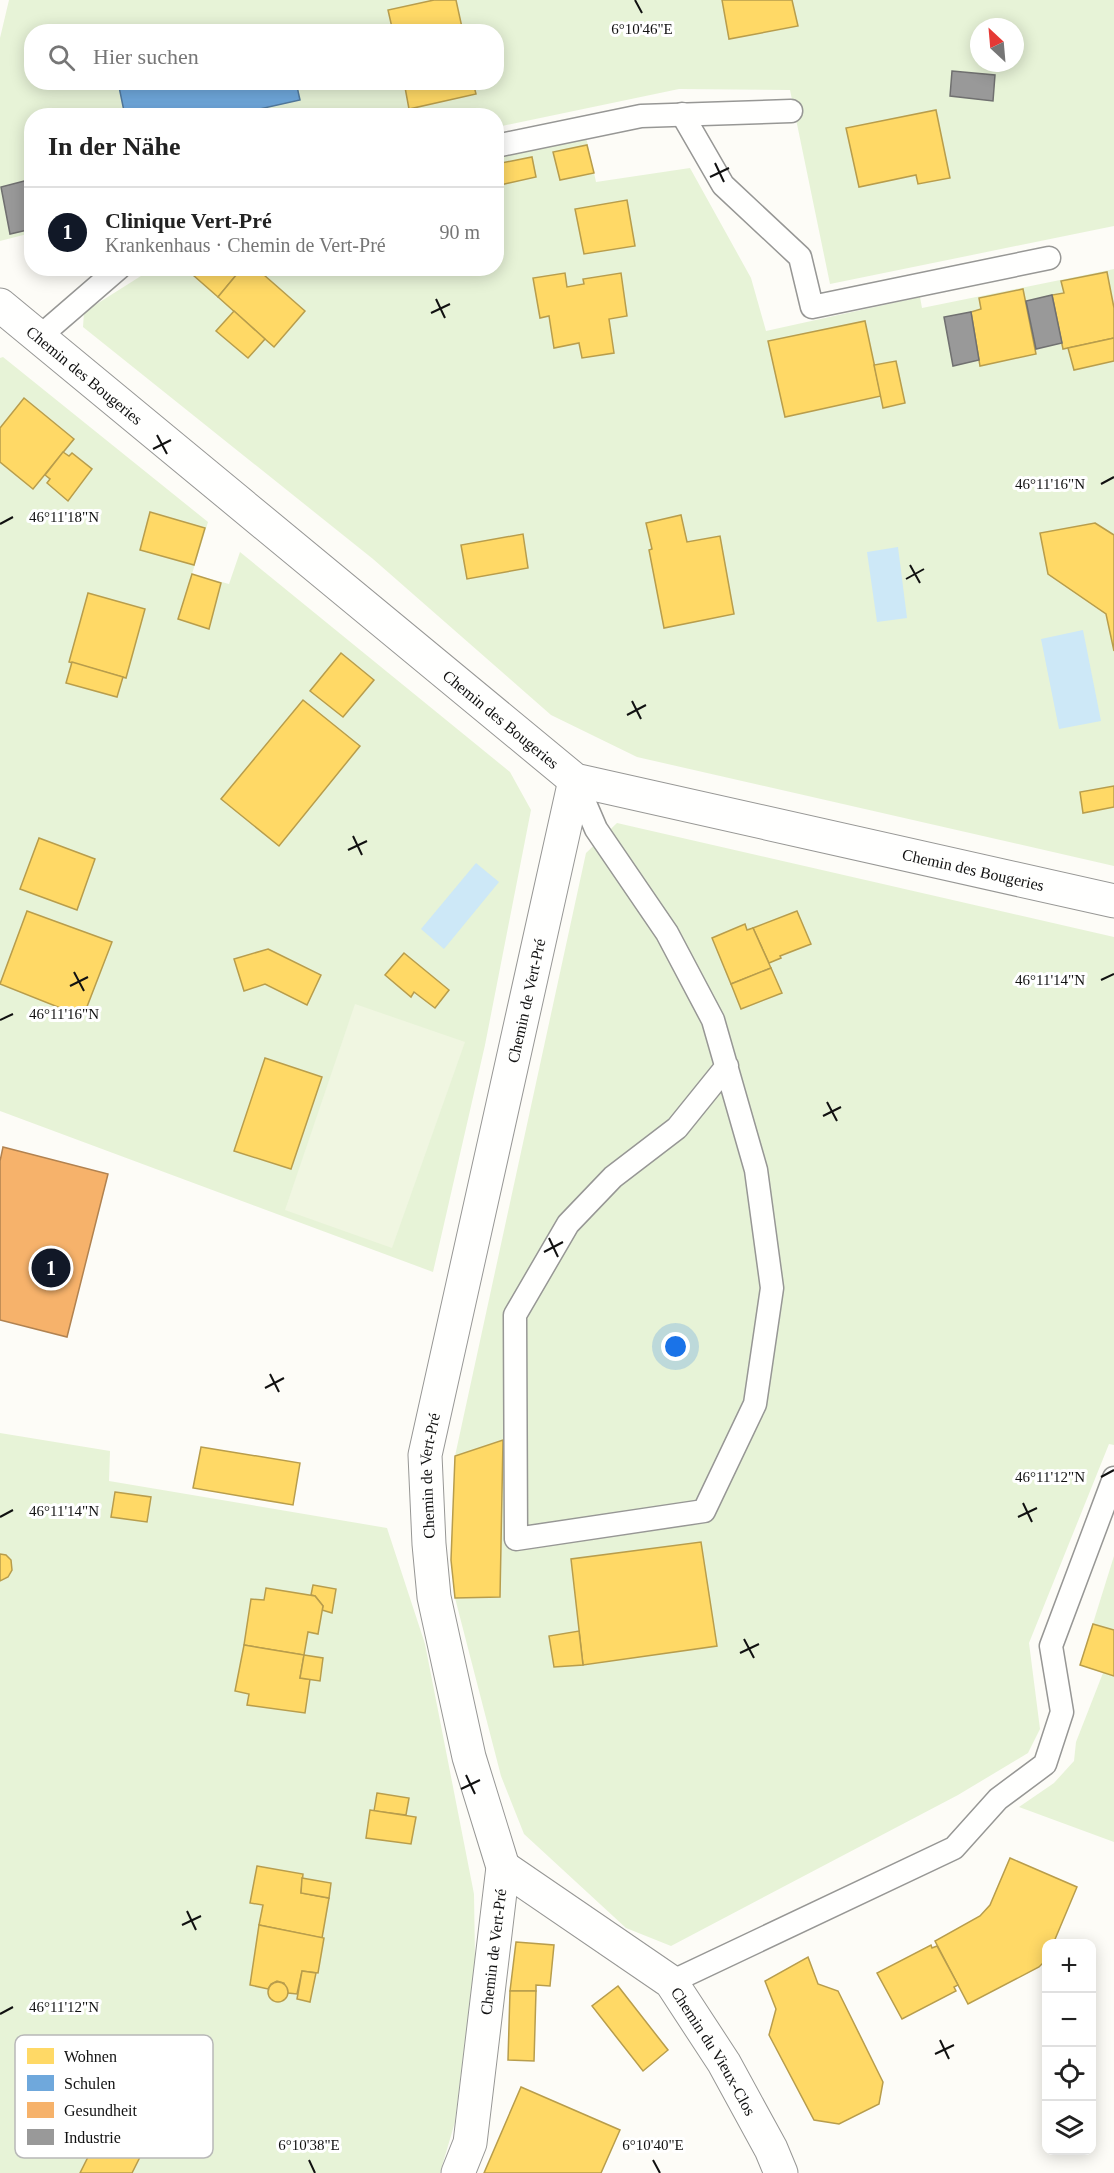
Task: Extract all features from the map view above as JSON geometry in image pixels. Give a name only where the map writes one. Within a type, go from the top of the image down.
[{"type":"street","name":"Chemin des Bougeries","points":[[0,305],[575,780],[1114,901]]},
{"type":"street","name":"Chemin de Vert-Pré","points":[[458,2173],[470,2143],[503,1867],[469,1757],[434,1597],[425,1455],[575,780]]},
{"type":"street","name":"Chemin du Vieux-Clos","points":[[503,1867],[671,1982],[724,2063],[782,2173]]},
{"type":"lane","points":[[504,144],[641,116],[790,111]]},
{"type":"lane","points":[[682,114],[723,186],[800,257],[812,307],[1049,258]]},
{"type":"lane","points":[[38,338],[109,276]]},
{"type":"lane","points":[[575,780],[596,829],[667,933],[713,1020],[727,1066],[756,1170],[772,1288],[754,1404],[704,1511],[516,1539],[515,1315],[568,1224],[613,1177],[676,1128],[727,1066]]},
{"type":"lane","points":[[671,1982],[954,1848],[998,1799],[1045,1764],[1062,1712],[1052,1646],[1114,1478]]},
{"type":"green space","points":[[9,0],[1114,0],[1114,226],[830,284],[790,90],[679,89],[504,126],[504,108],[24,108],[24,235],[0,241],[0,38]]},
{"type":"green space","points":[[586,137],[596,182],[690,168],[751,278],[766,331],[920,297],[922,308],[1114,269],[1114,866],[637,757],[551,715],[373,559],[83,327],[84,312],[141,276],[504,276],[504,155]]},
{"type":"green space","points":[[3,357],[208,522],[192,574],[229,584],[240,552],[510,772],[531,810],[485,1045],[433,1272],[0,1111],[0,358]]},
{"type":"green space","points":[[617,823],[1114,937],[1114,1445],[1109,1444],[1029,1643],[1040,1729],[1028,1753],[958,1795],[671,1946],[626,1928],[524,1834],[501,1776],[455,1598],[451,1560],[455,1456],[586,853]]},
{"type":"green space","points":[[355,1004],[465,1042],[392,1248],[285,1210]]},
{"type":"green space","points":[[0,1433],[110,1451],[109,1481],[387,1528],[425,1644],[474,1894],[475,1959],[455,2122],[440,2173],[0,2173]]},
{"type":"green space","points":[[1114,1556],[1114,1842],[1019,1807],[1054,1783],[1074,1761],[1076,1742],[1103,1673],[1080,1665]]},
{"type":"water","points":[[898,547],[907,618],[877,622],[867,552]]},
{"type":"water","points":[[1083,630],[1101,721],[1059,729],[1041,639]]},
{"type":"water","points":[[476,863],[499,882],[444,949],[421,929]]},
{"type":"building: Wohnen","points":[[434,0],[456,0],[461,24],[391,24],[388,10]]},
{"type":"building: Wohnen","points":[[722,0],[792,0],[798,26],[729,39]]},
{"type":"building: Wohnen","points":[[405,90],[475,90],[476,94],[413,108],[409,108]]},
{"type":"building: Wohnen","points":[[936,110],[950,178],[918,184],[916,175],[859,187],[846,128]]},
{"type":"building: Wohnen","points":[[587,145],[594,173],[560,180],[553,152]]},
{"type":"building: Wohnen","points":[[532,157],[536,177],[504,184],[504,162]]},
{"type":"building: Wohnen","points":[[627,200],[635,246],[584,254],[575,209]]},
{"type":"building: Wohnen","points":[[1107,272],[1114,308],[1114,338],[1063,349],[1052,295],[1064,293],[1061,281]]},
{"type":"building: Wohnen","points":[[565,273],[567,287],[584,284],[583,279],[621,273],[627,316],[609,319],[614,353],[582,358],[579,343],[554,348],[549,316],[540,318],[533,278]]},
{"type":"building: Wohnen","points":[[194,276],[235,276],[218,297]]},
{"type":"building: Wohnen","points":[[235,276],[265,276],[305,311],[274,347],[218,297]]},
{"type":"building: Wohnen","points":[[1023,289],[1036,354],[980,366],[971,312],[981,309],[979,298]]},
{"type":"building: Wohnen","points":[[234,311],[265,339],[248,358],[216,331]]},
{"type":"building: Wohnen","points":[[865,321],[881,396],[785,417],[768,341]]},
{"type":"building: Wohnen","points":[[1114,338],[1114,361],[1074,370],[1068,348]]},
{"type":"building: Wohnen","points":[[896,361],[905,403],[883,408],[874,365]]},
{"type":"building: Wohnen","points":[[24,398],[74,439],[33,489],[0,462],[0,428]]},
{"type":"building: Wohnen","points":[[63,452],[69,456],[72,453],[92,469],[68,501],[47,483],[50,479],[45,475]]},
{"type":"building: Wohnen","points":[[150,512],[205,528],[194,565],[140,550]]},
{"type":"building: Wohnen","points":[[681,515],[687,542],[720,536],[734,614],[664,628],[646,523]]},
{"type":"building: Wohnen","points":[[1095,523],[1114,535],[1114,651],[1106,614],[1048,574],[1040,533]]},
{"type":"building: Wohnen","points":[[523,534],[528,568],[467,579],[461,545]]},
{"type":"building: Wohnen","points":[[192,574],[221,583],[209,629],[178,619]]},
{"type":"building: Wohnen","points":[[88,593],[145,609],[126,678],[69,662]]},
{"type":"building: Wohnen","points":[[341,653],[374,680],[343,717],[310,691]]},
{"type":"building: Wohnen","points":[[72,662],[123,677],[117,697],[66,683]]},
{"type":"building: Wohnen","points":[[303,700],[360,746],[279,846],[221,799]]},
{"type":"building: Wohnen","points":[[1114,786],[1114,807],[1083,813],[1080,792]]},
{"type":"building: Wohnen","points":[[39,838],[95,859],[77,910],[20,889]]},
{"type":"building: Wohnen","points":[[27,911],[112,942],[83,1017],[0,984]]},
{"type":"building: Wohnen","points":[[797,911],[811,944],[780,956],[781,958],[769,963],[753,928]]},
{"type":"building: Wohnen","points":[[745,924],[747,930],[753,928],[771,968],[731,984],[712,938]]},
{"type":"building: Wohnen","points":[[268,949],[321,975],[307,1005],[265,984],[244,991],[234,959]]},
{"type":"building: Wohnen","points":[[404,953],[449,990],[435,1008],[414,992],[411,997],[385,975]]},
{"type":"building: Wohnen","points":[[771,968],[782,993],[741,1009],[731,984]]},
{"type":"building: Wohnen","points":[[265,1058],[322,1077],[291,1169],[234,1151]]},
{"type":"building: Wohnen","points":[[503,1440],[500,1597],[455,1598],[451,1560],[455,1456]]},
{"type":"building: Wohnen","points":[[201,1447],[300,1463],[293,1505],[193,1488]]},
{"type":"building: Wohnen","points":[[115,1492],[151,1497],[147,1522],[111,1517]]},
{"type":"building: Wohnen","points":[[701,1542],[717,1646],[583,1665],[571,1559]]},
{"type":"building: Wohnen","points":[[0,1554],[6,1555],[11,1560],[12,1570],[8,1577],[0,1581]]},
{"type":"building: Wohnen","points":[[313,1585],[336,1589],[332,1613],[322,1610],[323,1606],[315,1596],[311,1595]]},
{"type":"building: Wohnen","points":[[266,1588],[315,1596],[323,1606],[318,1634],[308,1632],[304,1655],[244,1645],[251,1599],[264,1600]]},
{"type":"building: Wohnen","points":[[1093,1624],[1114,1630],[1114,1676],[1080,1665]]},
{"type":"building: Wohnen","points":[[579,1631],[583,1665],[554,1667],[549,1636]]},
{"type":"building: Wohnen","points":[[244,1645],[304,1655],[300,1678],[310,1679],[305,1713],[247,1705],[249,1694],[235,1691]]},
{"type":"building: Wohnen","points":[[304,1655],[323,1658],[320,1681],[300,1678]]},
{"type":"building: Wohnen","points":[[377,1793],[409,1798],[406,1815],[374,1811]]},
{"type":"building: Wohnen","points":[[370,1810],[416,1817],[411,1844],[366,1838]]},
{"type":"building: Wohnen","points":[[1010,1858],[1077,1887],[1055,1939],[1042,1939],[1042,1964],[968,2004],[935,1941],[980,1916],[990,1905]]},
{"type":"building: Wohnen","points":[[257,1866],[303,1874],[301,1893],[329,1898],[322,1938],[259,1925],[263,1905],[250,1903]]},
{"type":"building: Wohnen","points":[[302,1878],[331,1883],[329,1898],[301,1893]]},
{"type":"building: Wohnen","points":[[259,1925],[324,1938],[318,1973],[302,1971],[297,1994],[288,1993],[284,1983],[277,1981],[268,1989],[250,1985]]},
{"type":"building: Wohnen","points":[[516,1942],[554,1945],[550,1986],[536,1985],[536,1991],[510,1991]]},
{"type":"building: Wohnen","points":[[931,1945],[932,1948],[937,1946],[958,1985],[954,1987],[956,1991],[902,2019],[877,1973]]},
{"type":"building: Wohnen","points":[[808,1957],[818,1984],[838,1991],[883,2082],[879,2104],[839,2124],[814,2120],[769,2035],[776,2009],[765,1981]]},
{"type":"building: Wohnen","points":[[302,1971],[316,1973],[310,2002],[297,1999]]},
{"type":"building: Wohnen","points":[[278,1982],[285,1985],[288,1992],[285,1999],[278,2002],[271,1999],[268,1992],[271,1985]]},
{"type":"building: Wohnen","points":[[618,1986],[668,2050],[643,2071],[592,2006]]},
{"type":"building: Wohnen","points":[[510,1991],[536,1991],[534,2061],[508,2060]]},
{"type":"building: Wohnen","points":[[521,2087],[620,2130],[601,2173],[484,2173]]},
{"type":"building: Wohnen","points":[[88,2158],[140,2158],[132,2173],[80,2173]]},
{"type":"building: Schulen","points":[[120,90],[298,90],[300,100],[264,108],[123,108]]},
{"type":"building: Gesundheit","points":[[3,1147],[108,1174],[67,1337],[0,1320],[0,1161]]},
{"type":"building: Industrie","points":[[952,71],[995,75],[993,101],[950,96]]},
{"type":"building: Industrie","points":[[24,181],[24,231],[10,234],[1,187]]},
{"type":"building: Industrie","points":[[1052,295],[1062,343],[1036,349],[1026,301]]},
{"type":"building: Industrie","points":[[971,312],[979,360],[953,366],[944,317]]},
{"type":"place","name":"Clinique Vert-Pré","points":[[51,1268]]}]
